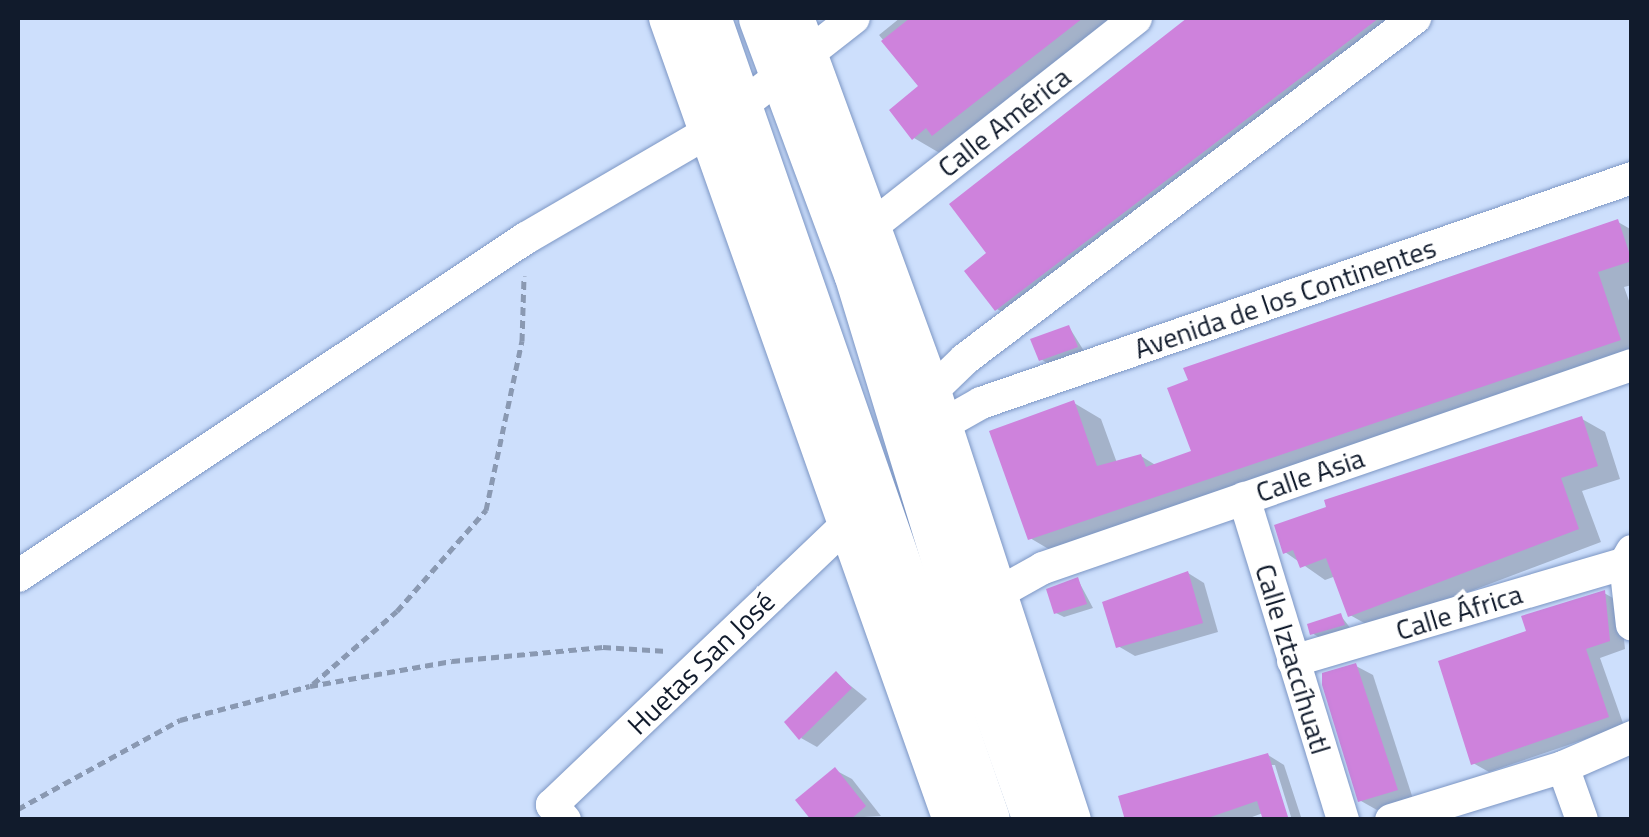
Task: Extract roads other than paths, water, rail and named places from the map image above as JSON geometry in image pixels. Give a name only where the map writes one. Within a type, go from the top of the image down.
[{"type":"main road","points":[[705,18],[723,121],[984,820]]},
{"type":"main road","points":[[765,18],[796,49],[953,578],[1039,820]]},
{"type":"street","points":[[669,18],[723,121],[850,520],[953,820]]},
{"type":"street","points":[[18,576],[526,238],[723,121],[796,49],[854,18]]},
{"type":"street","name":"Calle América","points":[[872,226],[1136,18]]},
{"type":"street","points":[[936,409],[964,359],[1415,18]]},
{"type":"street","points":[[796,49],[872,226],[1071,820]]},
{"type":"street","name":"Avenida de los Continentes","points":[[936,409],[981,403],[1632,178]]},
{"type":"street","name":"Calle Asia","points":[[993,596],[1043,568],[1632,366]]},
{"type":"street","name":"Calle Iztaccíhuatl","points":[[1244,498],[1343,820]]},
{"type":"street","name":"Huetas San José","points":[[558,812],[710,654],[850,520]]},
{"type":"street","points":[[1628,557],[1632,625]]},
{"type":"street","name":"Calle África","points":[[1293,661],[1628,557]]},
{"type":"street","points":[[1391,820],[1563,767],[1632,737]]},
{"type":"street","points":[[1563,767],[1582,820]]}]
